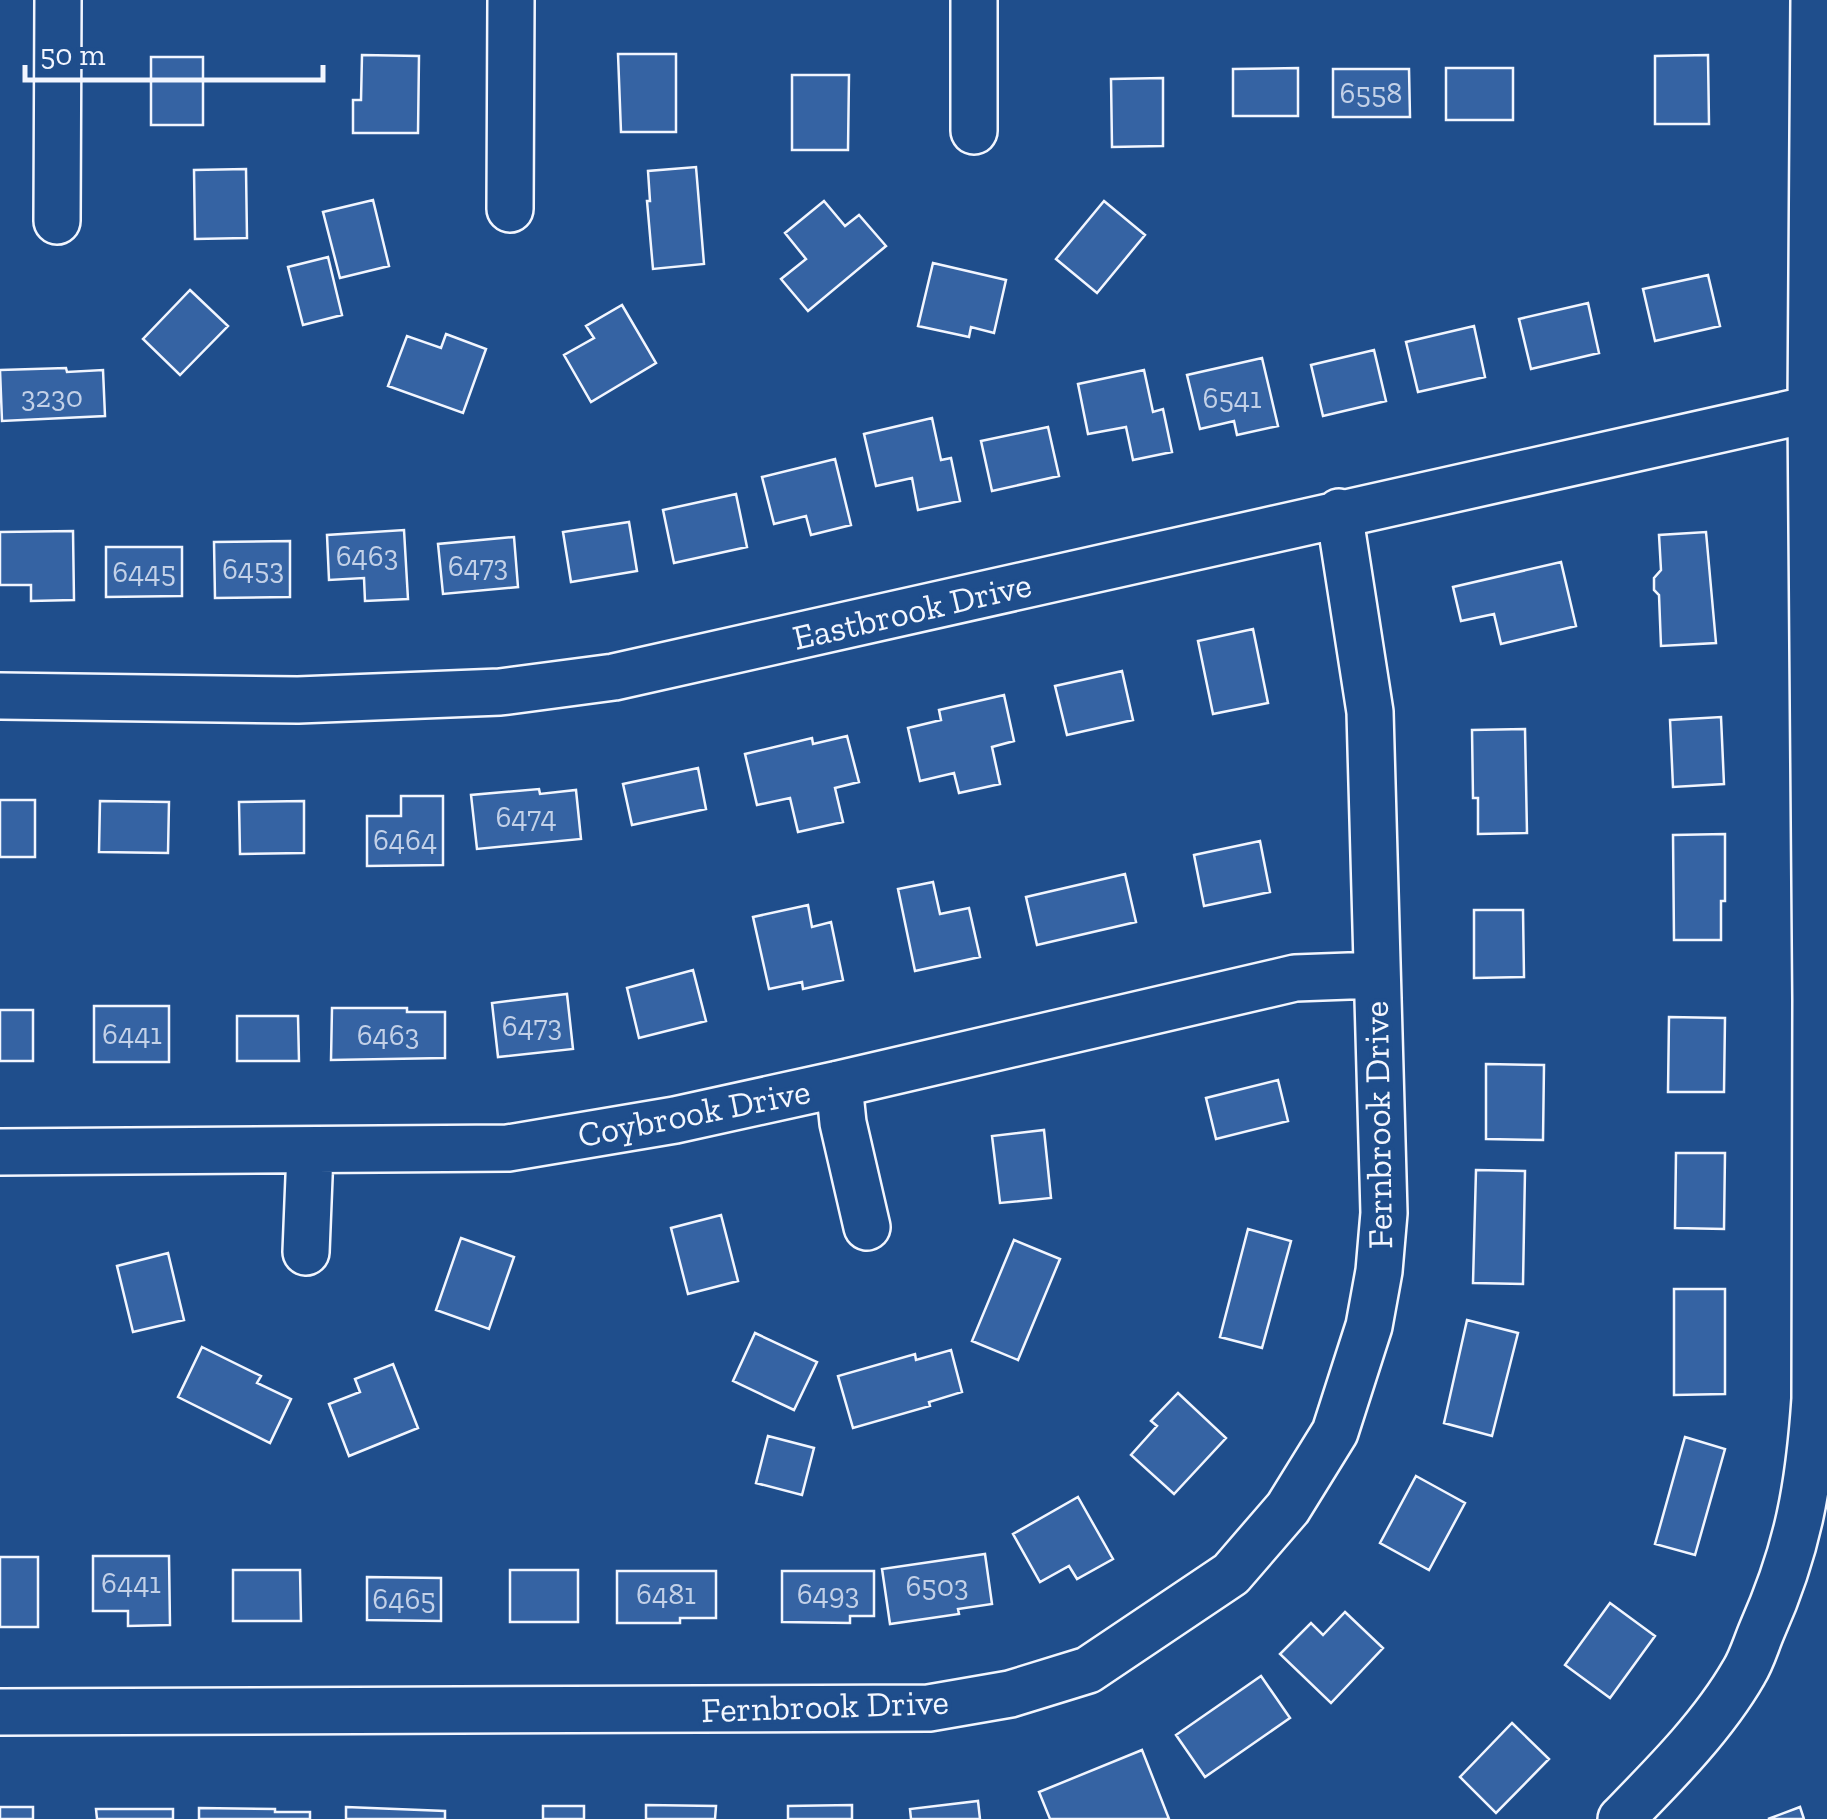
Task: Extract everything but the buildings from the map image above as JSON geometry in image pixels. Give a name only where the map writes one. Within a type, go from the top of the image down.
[{"type":"street","points":[[57,221],[58,0]]},
{"type":"street","points":[[510,209],[511,0]]},
{"type":"street","points":[[974,0],[974,132]]},
{"type":"street","points":[[1620,1819],[1680,1758],[1744,1672],[1776,1598],[1802,1520],[1811,1461],[1815,1379],[1816,1000],[1811,409],[1814,0]]},
{"type":"street","name":"Eastbrook Drive","points":[[0,696],[298,700],[500,692],[614,677],[1811,409]]},
{"type":"street","name":"Fernbrook Drive","points":[[0,1712],[929,1708],[1010,1694],[1088,1670],[1231,1574],[1288,1508],[1336,1432],[1369,1326],[1381,1252],[1384,1213],[1370,712],[1339,512]]},
{"type":"street","name":"Coybrook Drive","points":[[0,1152],[508,1148],[674,1120],[1295,978],[1376,975]]},
{"type":"street","points":[[840,1084],[843,1123],[866,1227]]},
{"type":"street","points":[[306,1252],[310,1152]]}]
